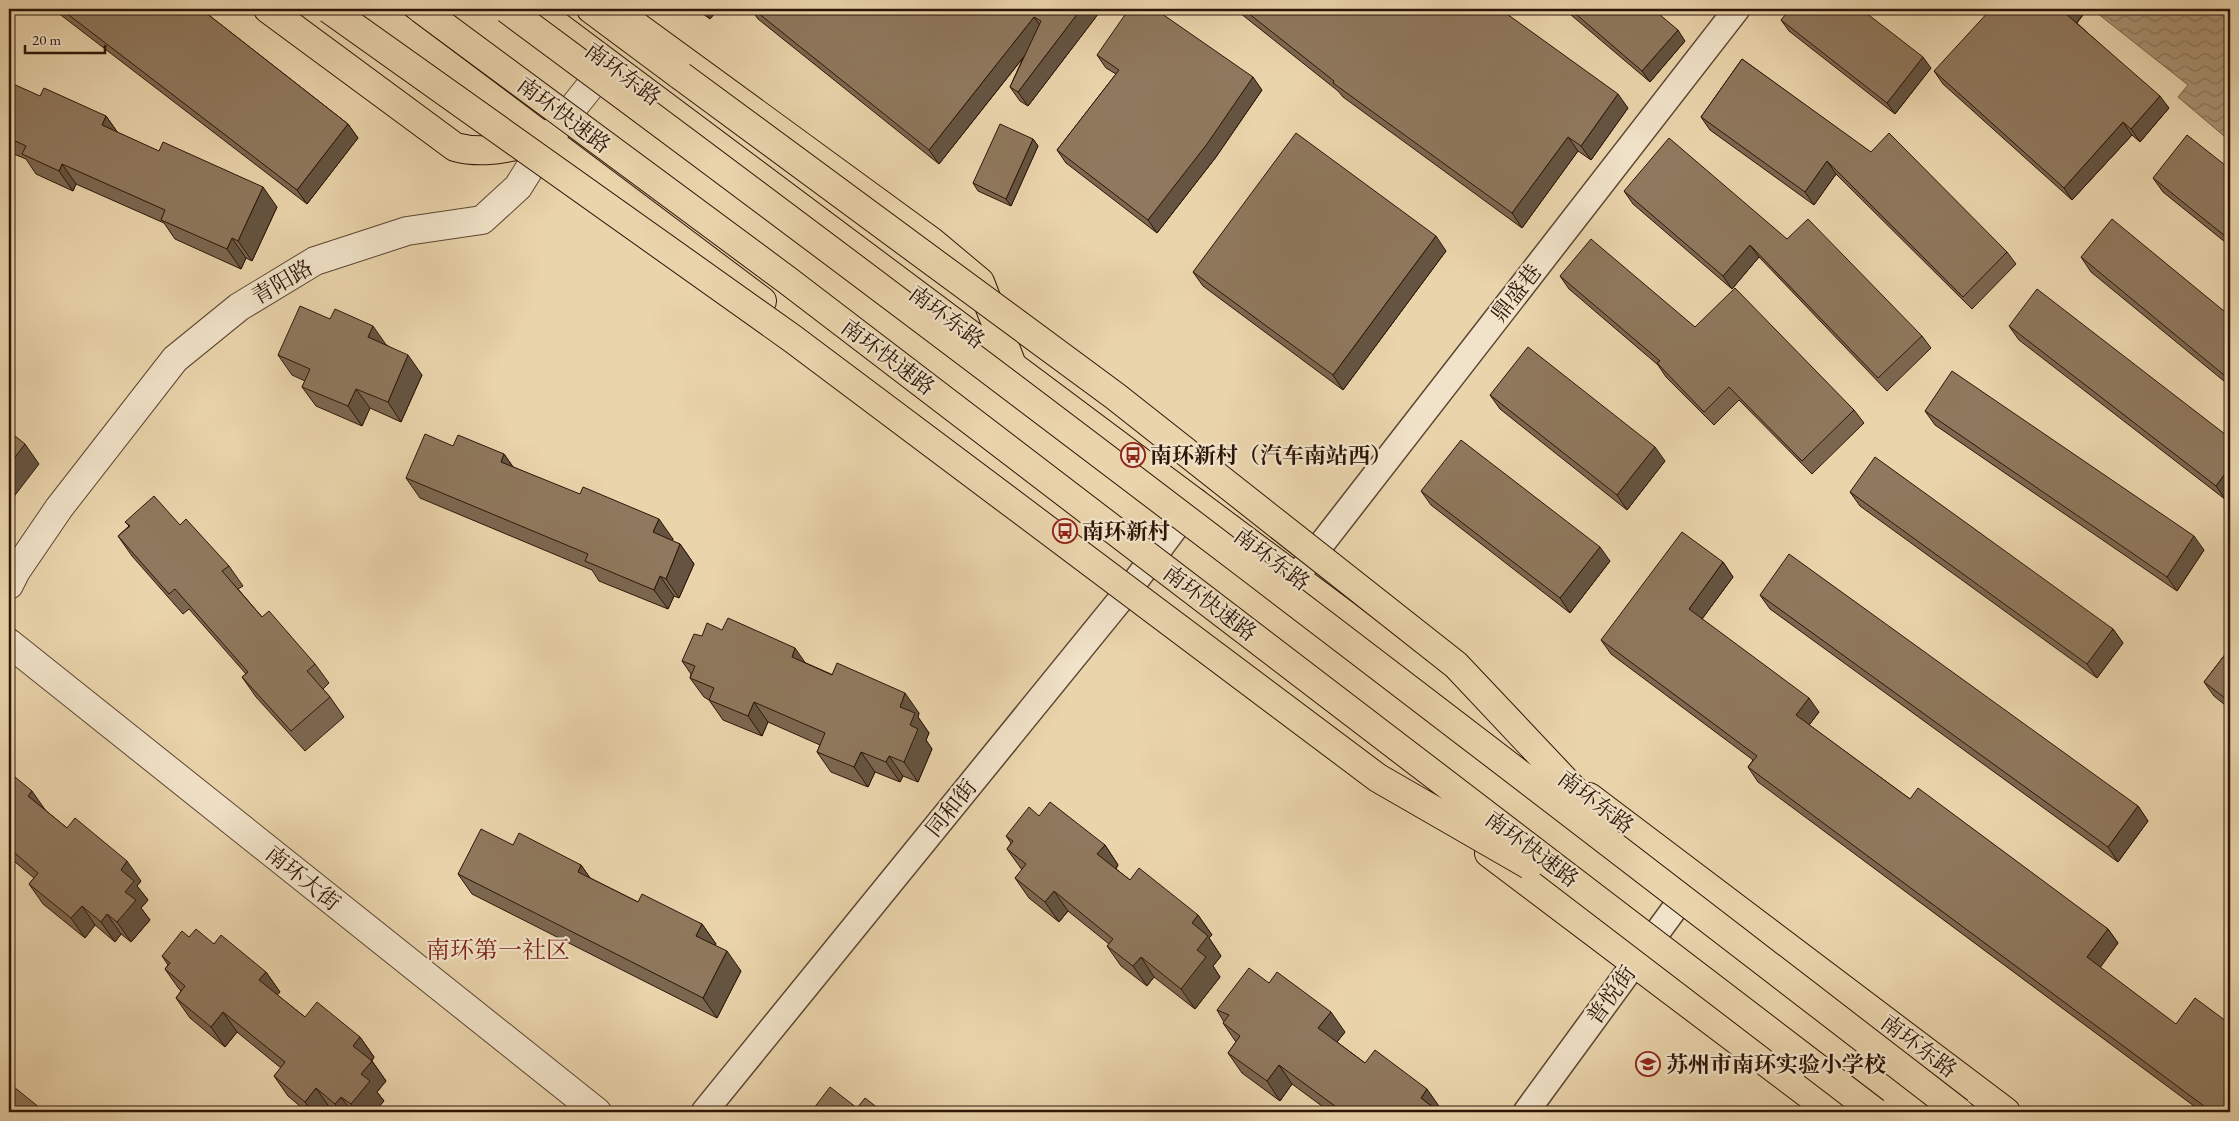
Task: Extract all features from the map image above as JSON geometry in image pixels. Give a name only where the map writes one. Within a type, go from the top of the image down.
[{"type":"main road","points":[[268,9],[455,147],[470,151],[486,151],[548,139]]},
{"type":"main road","points":[[328,9],[793,339],[1378,778],[1629,923]]},
{"type":"main road","points":[[374,9],[1832,1112]]},
{"type":"main road","name":"南环快速路","points":[[421,9],[787,280],[1875,1112]]},
{"type":"main road","points":[[507,9],[818,240],[1662,882],[1959,1112]]},
{"type":"main road","name":"南环东路","points":[[535,9],[1195,501],[2006,1112]]},
{"type":"main road","points":[[591,9],[1115,396],[1456,665],[1662,882]]},
{"type":"main road","points":[[614,9],[931,241],[980,282],[1012,365]]},
{"type":"street","name":"鼎盛巷","points":[[1296,577],[1737,9]]},
{"type":"street","name":"青阳路","points":[[9,585],[16,571],[59,508],[175,359],[239,307],[315,261],[407,231],[482,220],[518,187],[548,139],[608,64]]},
{"type":"street","name":"同和街","points":[[704,1112],[1134,583],[1195,501]]},
{"type":"street","name":"南环大街","points":[[9,643],[597,1112]]},
{"type":"street","name":"普悦街","points":[[1526,1112],[1634,962],[1697,879]]},
{"type":"water","points":[[2092,9],[2225,9],[2230,14],[2230,141],[2178,97],[2188,85]]},
{"type":"building","points":[[61,9],[201,9],[348,124],[297,190]]},
{"type":"building","points":[[753,9],[1081,9],[1018,92],[1010,87],[1041,21],[1034,17],[929,150]]},
{"type":"building","points":[[1129,9],[1155,9],[1253,77],[1207,144],[1148,220],[1057,150],[1119,70],[1097,55]]},
{"type":"building","points":[[1243,9],[1500,9],[1618,94],[1581,146],[1568,137],[1512,213],[1333,83],[1334,81]]},
{"type":"building","points":[[1570,9],[1653,9],[1678,30],[1642,71]]},
{"type":"building","points":[[1790,9],[1861,9],[1923,57],[1887,103],[1781,20]]},
{"type":"building","points":[[1991,9],[2070,9],[2066,14],[2160,96],[2131,129],[2123,122],[2064,188],[1934,71]]},
{"type":"building","points":[[1742,59],[1871,152],[1889,133],[2007,252],[1963,297],[1827,161],[1805,192],[1701,117]]},
{"type":"building","points":[[11,83],[40,96],[44,88],[106,116],[102,125],[159,151],[163,142],[263,187],[238,241],[232,238],[227,249],[161,220],[165,210],[62,164],[59,171],[22,154],[26,146],[9,138],[9,88]]},
{"type":"building","points":[[1000,124],[1033,139],[1006,199],[973,183]]},
{"type":"building","points":[[1296,133],[1436,236],[1333,375],[1193,272]]},
{"type":"building","points":[[2187,135],[2230,169],[2230,240],[2153,178]]},
{"type":"building","points":[[1669,138],[1787,239],[1808,219],[1922,336],[1878,378],[1750,245],[1723,276],[1624,191]]},
{"type":"building","points":[[2112,219],[2230,316],[2230,380],[2081,257]]},
{"type":"building","points":[[1591,239],[1695,327],[1735,288],[1854,410],[1802,461],[1729,387],[1704,412],[1657,363],[1660,361],[1560,276]]},
{"type":"building","points":[[2037,289],[2230,438],[2230,467],[2216,486],[2009,326]]},
{"type":"building","points":[[300,306],[330,319],[335,309],[373,326],[368,337],[408,355],[388,402],[356,389],[348,406],[302,387],[310,369],[278,355]]},
{"type":"building","points":[[1528,347],[1655,447],[1617,495],[1490,395]]},
{"type":"building","points":[[1952,371],[2194,536],[2167,577],[1925,411]]},
{"type":"building","points":[[9,431],[25,444],[9,465]]},
{"type":"building","points":[[425,434],[453,446],[458,435],[504,454],[501,462],[580,494],[583,487],[659,519],[653,532],[680,544],[666,579],[660,576],[654,590],[585,561],[588,554],[406,478]]},
{"type":"building","points":[[1461,440],[1600,547],[1560,598],[1421,491]]},
{"type":"building","points":[[1875,457],[2113,629],[2087,664],[1850,492]]},
{"type":"building","points":[[154,496],[180,525],[186,519],[229,566],[222,571],[262,617],[269,611],[315,664],[307,671],[330,697],[291,731],[242,677],[248,672],[175,589],[169,594],[118,536],[130,526],[125,522]]},
{"type":"building","points":[[1682,532],[1723,562],[1689,609],[1809,698],[1796,715],[1910,799],[1918,788],[2108,929],[2087,957],[2176,1024],[2195,998],[2230,1024],[2230,1112],[2212,1112],[1748,767],[1757,756],[1601,640]]},
{"type":"building","points":[[1789,554],[2138,806],[2108,847],[1760,595]]},
{"type":"building","points":[[728,618],[795,648],[792,657],[832,675],[837,663],[905,693],[900,707],[915,713],[910,725],[918,729],[904,762],[889,756],[886,762],[861,752],[854,767],[817,752],[825,733],[754,702],[748,716],[709,700],[714,688],[690,678],[695,666],[682,661],[694,634],[702,636],[707,623],[722,630]]},
{"type":"building","points":[[2230,648],[2230,702],[2204,682]]},
{"type":"building","points":[[9,772],[32,791],[28,796],[67,828],[75,818],[127,861],[121,870],[134,881],[125,892],[136,900],[117,922],[107,914],[101,922],[82,906],[71,918],[29,884],[38,873],[9,848]]},
{"type":"building","points":[[1050,802],[1105,845],[1097,854],[1130,880],[1139,868],[1198,915],[1192,923],[1208,936],[1197,950],[1206,957],[1181,989],[1141,957],[1133,966],[1107,946],[1113,939],[1054,891],[1045,902],[1015,878],[1026,864],[1007,849],[1013,841],[1006,836],[1029,807],[1039,816]]},
{"type":"building","points":[[481,829],[513,845],[519,833],[581,865],[578,872],[638,902],[642,894],[702,924],[696,936],[727,951],[703,998],[458,874]]},
{"type":"building","points":[[196,929],[214,944],[221,935],[266,972],[259,980],[305,1017],[317,1002],[360,1037],[353,1046],[372,1061],[361,1074],[370,1081],[351,1104],[341,1097],[335,1104],[316,1088],[305,1102],[274,1076],[285,1062],[223,1012],[211,1027],[176,998],[185,986],[165,969],[170,963],[162,956],[182,931],[189,937]]},
{"type":"building","points":[[1249,968],[1269,983],[1277,972],[1331,1012],[1318,1028],[1365,1063],[1375,1050],[1427,1089],[1421,1098],[1439,1112],[1343,1112],[1279,1065],[1267,1081],[1228,1053],[1240,1036],[1223,1023],[1229,1015],[1217,1010]]},
{"type":"building","points":[[9,1083],[45,1112],[9,1112]]},
{"type":"building","points":[[830,1087],[857,1108],[865,1098],[883,1112],[811,1112]]},
{"type":"place","name":"南环新村（汽车南站西）","points":[[1133,455]]},
{"type":"place","name":"南环新村","points":[[1065,531]]},
{"type":"place","name":"苏州市南环实验小学校","points":[[1648,1064]]},
{"type":"district","name":"南环第一社区","points":[[498,949]]}]
